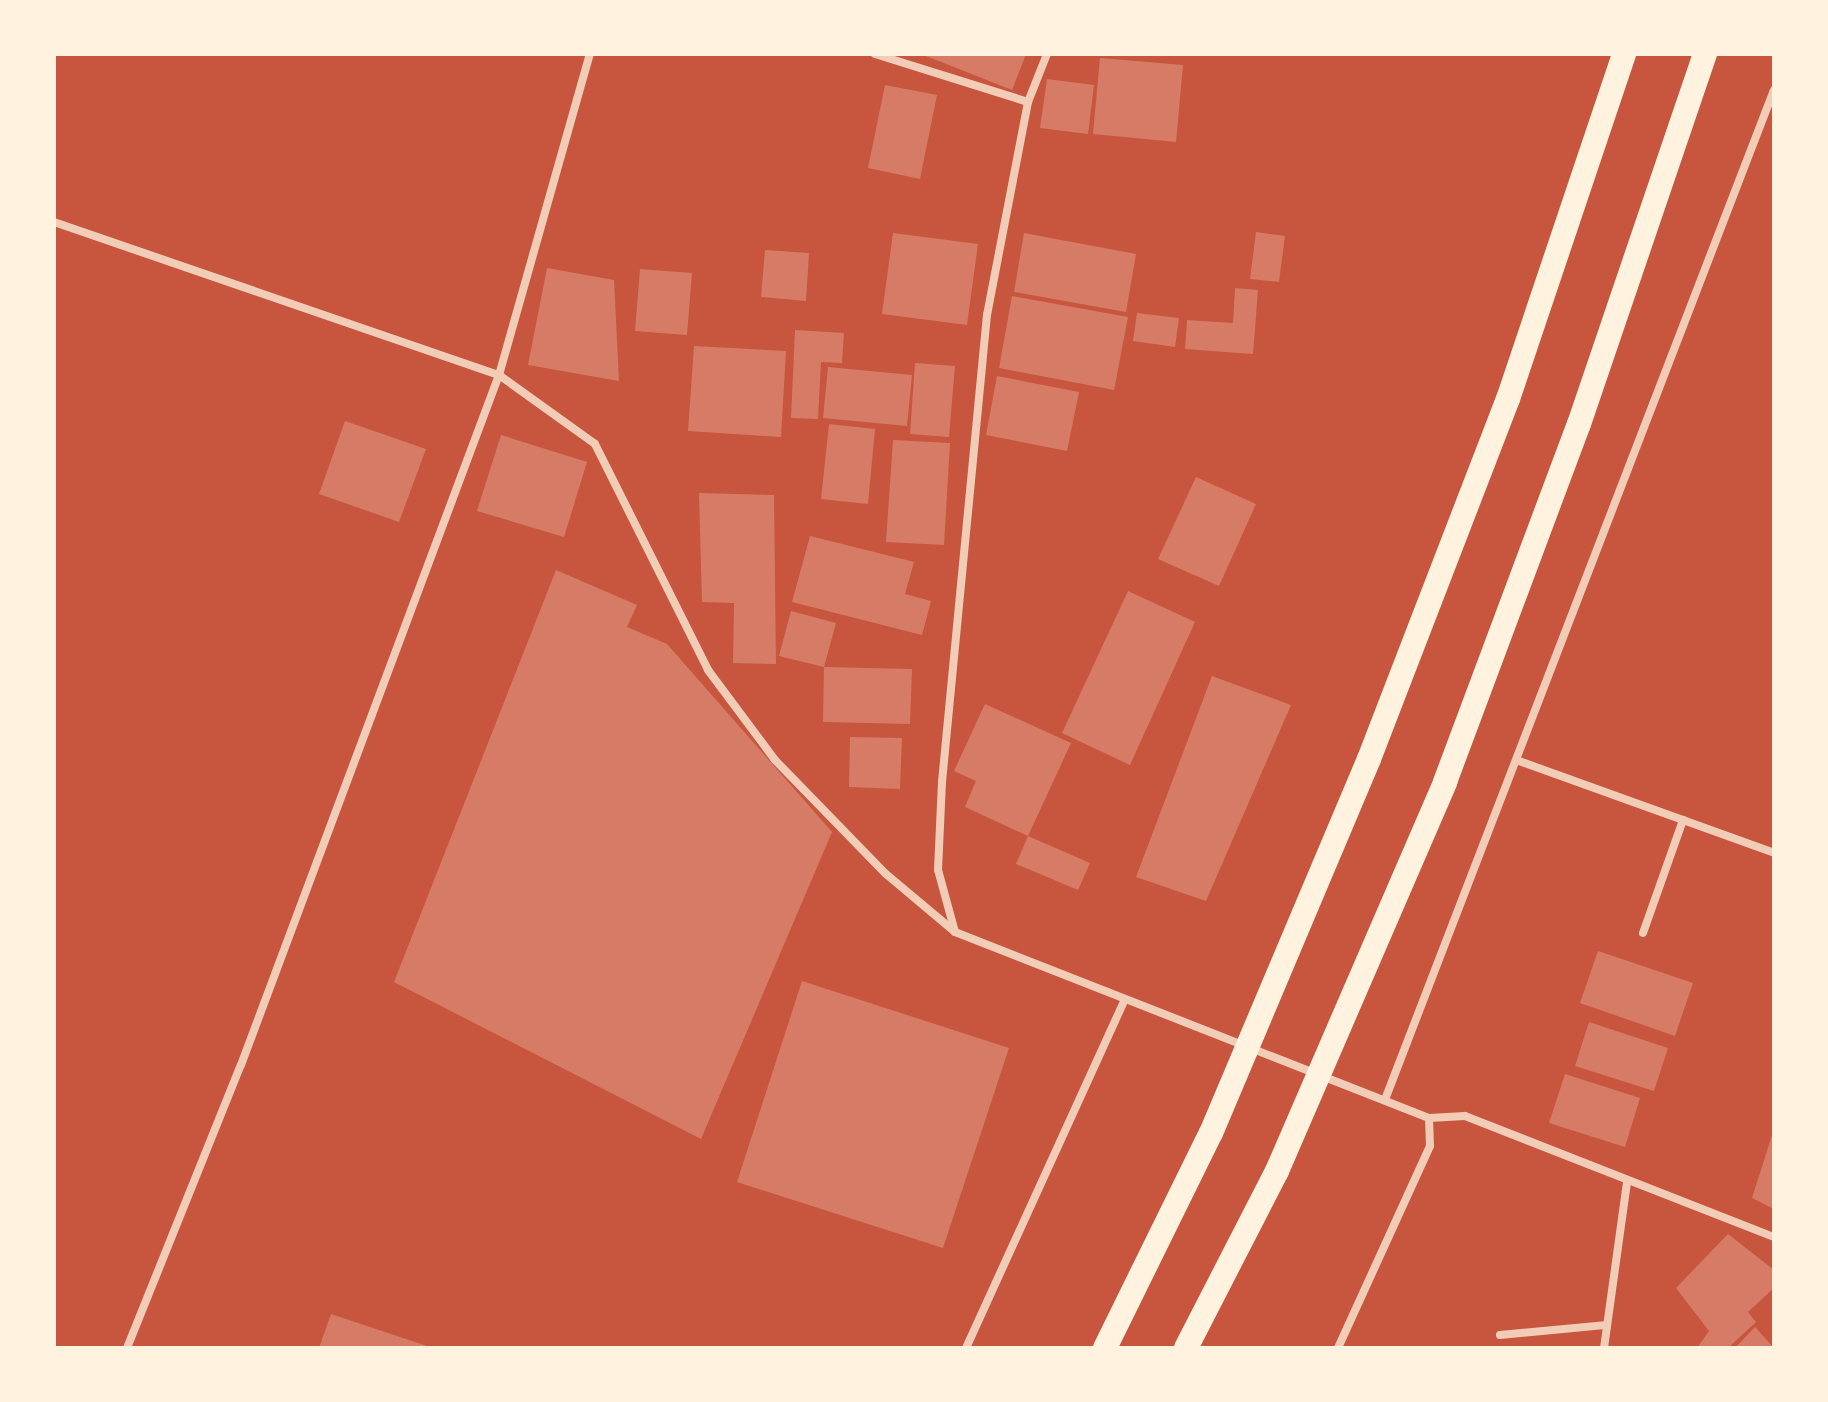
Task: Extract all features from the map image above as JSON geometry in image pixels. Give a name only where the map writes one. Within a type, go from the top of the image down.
[{"type":"highway","points":[[1105,1348],[1211,1133],[1369,759],[1508,399],[1624,54]]},
{"type":"highway","points":[[1186,1348],[1277,1171],[1445,782],[1579,424],[1705,54]]},
{"type":"street","points":[[127,1348],[241,1065],[499,375],[590,54]]},
{"type":"street","points":[[875,54],[1028,102]]},
{"type":"street","points":[[955,932],[938,870],[942,782],[987,315],[1028,102],[1047,54]]},
{"type":"street","points":[[1386,1097],[1519,761],[1774,90]]},
{"type":"street","points":[[54,222],[499,375],[595,444],[708,670],[742,715],[886,874],[955,932],[1076,976],[1123,1003],[1386,1097],[1429,1118],[1465,1116],[1627,1183],[1774,1237]]},
{"type":"street","points":[[1519,761],[1774,853]]},
{"type":"street","points":[[1643,933],[1683,820]]},
{"type":"street","points":[[966,1348],[1123,1003]]},
{"type":"street","points":[[1338,1348],[1430,1146],[1429,1118]]},
{"type":"street","points":[[1604,1348],[1627,1183]]},
{"type":"street","points":[[1500,1335],[1605,1325]]},
{"type":"building","points":[[921,54],[1026,54],[1012,90]]},
{"type":"building","points":[[1100,58],[1183,65],[1176,142],[1093,134]]},
{"type":"building","points":[[1047,79],[1094,85],[1088,134],[1040,128]]},
{"type":"building","points":[[885,85],[937,95],[920,179],[868,168]]},
{"type":"building","points":[[1256,232],[1285,236],[1279,282],[1250,279]]},
{"type":"building","points":[[893,233],[978,244],[967,325],[882,314]]},
{"type":"building","points":[[1024,233],[1136,254],[1126,312],[1014,292]]},
{"type":"building","points":[[765,250],[809,253],[806,301],[761,297]]},
{"type":"building","points":[[547,268],[614,280],[619,381],[528,365]]},
{"type":"building","points":[[640,269],[692,273],[687,335],[635,331]]},
{"type":"building","points":[[1235,288],[1258,290],[1253,354],[1185,349],[1187,320],[1233,323]]},
{"type":"building","points":[[1012,296],[1128,317],[1114,390],[999,368]]},
{"type":"building","points":[[1137,313],[1179,318],[1175,347],[1133,341]]},
{"type":"building","points":[[795,330],[844,333],[842,363],[821,362],[818,419],[791,418]]},
{"type":"building","points":[[694,346],[786,351],[781,437],[688,431]]},
{"type":"building","points":[[915,363],[955,366],[949,437],[910,434]]},
{"type":"building","points":[[828,367],[912,375],[907,426],[823,418]]},
{"type":"building","points":[[997,376],[1079,392],[1067,451],[986,435]]},
{"type":"building","points":[[345,421],[426,449],[399,522],[319,494]]},
{"type":"building","points":[[829,424],[875,429],[868,504],[821,499]]},
{"type":"building","points":[[501,435],[587,462],[564,537],[477,511]]},
{"type":"building","points":[[893,440],[950,443],[944,545],[886,542]]},
{"type":"building","points":[[1196,477],[1256,504],[1219,586],[1158,559]]},
{"type":"building","points":[[699,493],[774,495],[776,664],[733,663],[734,603],[702,602]]},
{"type":"building","points":[[810,536],[914,562],[905,594],[931,601],[922,635],[792,602]]},
{"type":"building","points":[[556,570],[637,605],[627,627],[667,644],[832,832],[701,1139],[394,982]]},
{"type":"building","points":[[1128,591],[1195,622],[1130,765],[1062,733]]},
{"type":"building","points":[[791,611],[836,623],[824,667],[779,656]]},
{"type":"building","points":[[824,667],[912,669],[910,724],[823,722]]},
{"type":"building","points":[[1212,676],[1291,705],[1206,901],[1136,877]]},
{"type":"building","points":[[985,704],[1071,743],[1028,836],[965,807],[976,781],[954,771]]},
{"type":"building","points":[[850,737],[902,738],[900,789],[849,787]]},
{"type":"building","points":[[1028,836],[1090,863],[1078,890],[1016,864]]},
{"type":"building","points":[[1598,951],[1693,983],[1675,1036],[1580,1003]]},
{"type":"building","points":[[802,981],[1009,1048],[943,1248],[737,1182]]},
{"type":"building","points":[[1589,1022],[1668,1048],[1654,1091],[1575,1066]]},
{"type":"building","points":[[1565,1074],[1640,1098],[1625,1147],[1549,1123]]},
{"type":"building","points":[[1774,1132],[1774,1209],[1752,1198]]},
{"type":"building","points":[[1728,1234],[1774,1270],[1774,1288],[1748,1312],[1756,1322],[1728,1348],[1697,1348],[1709,1331],[1676,1288]]},
{"type":"building","points":[[331,1314],[430,1347],[430,1348],[319,1348]]},
{"type":"building","points":[[1755,1327],[1774,1348],[1735,1348]]}]
